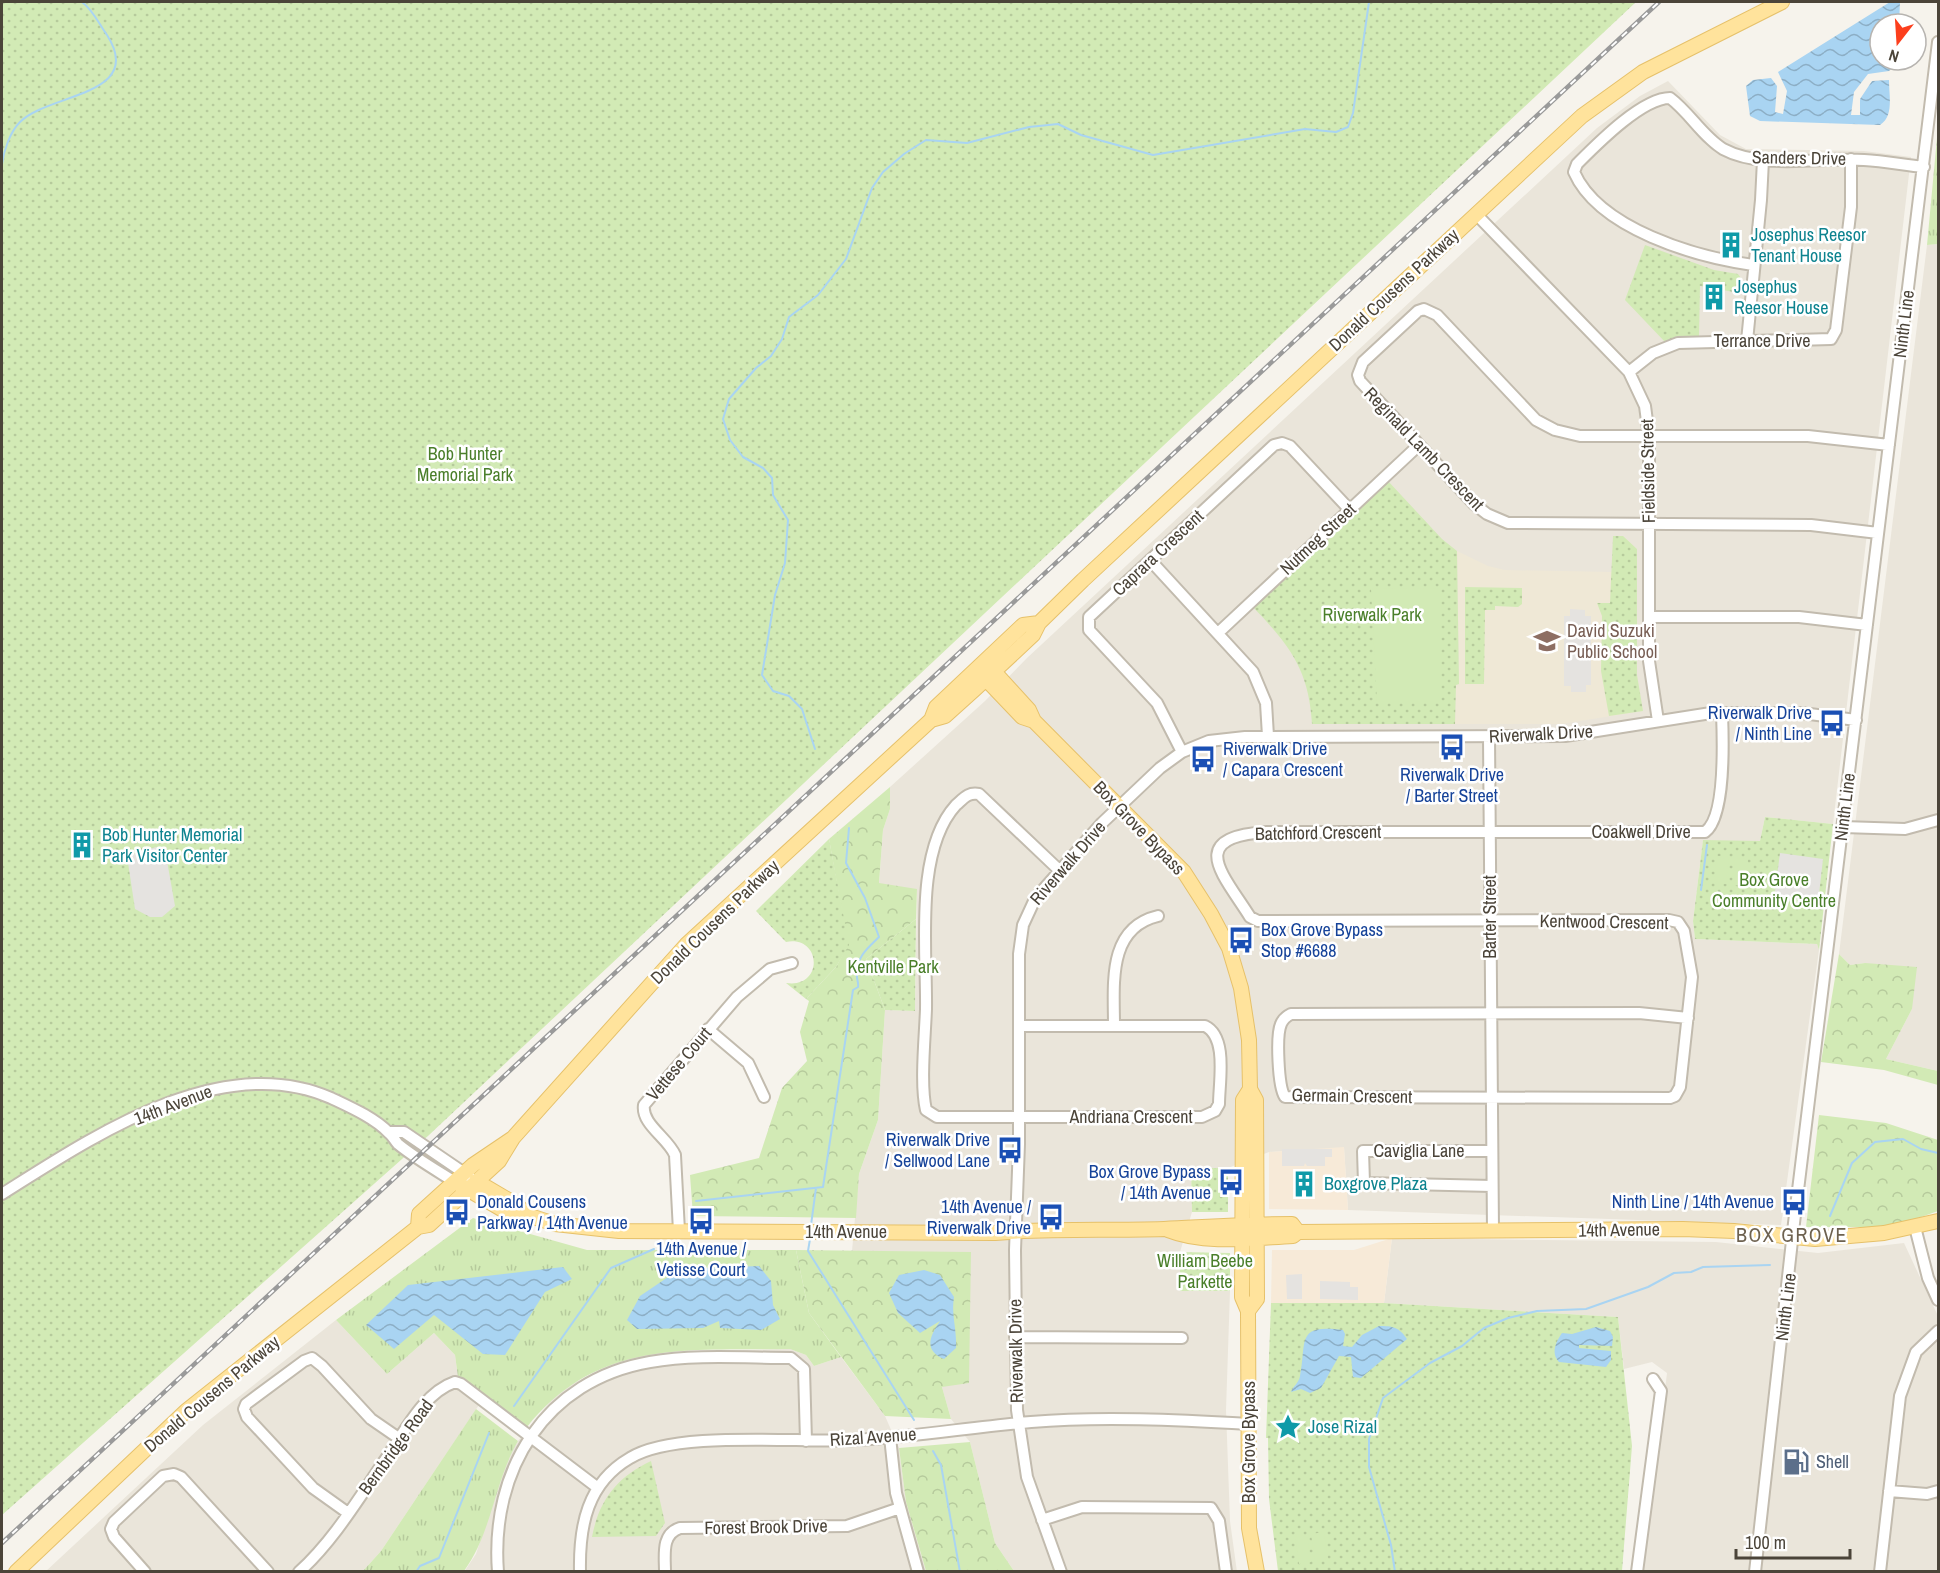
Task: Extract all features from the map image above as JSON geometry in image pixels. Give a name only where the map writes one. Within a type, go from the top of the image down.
[{"type":"main road","name":"Donald Cousens Parkway","points":[[16,1572],[186,1411],[418,1227],[419,1214],[466,1182],[502,1143],[513,1138],[686,945],[931,720],[936,707],[985,670],[1023,625],[1039,623],[1582,116],[1620,87],[1782,2]]},
{"type":"main road","name":"Box Grove Bypass","points":[[985,670],[1022,717],[1034,721],[1184,872],[1221,931],[1242,988],[1249,1040],[1250,1089],[1256,1100],[1257,1299],[1248,1311]]},
{"type":"main road","name":"Box Grove Bypass","points":[[1250,1089],[1243,1100],[1242,1297],[1248,1311],[1249,1528],[1257,1572]]},
{"type":"main road","name":"14th Avenue","points":[[466,1182],[510,1214],[526,1215],[566,1225],[619,1231],[1166,1229],[1187,1238],[1242,1231],[1293,1236],[1298,1232],[1683,1229],[1815,1239],[1884,1233],[1934,1223]]},
{"type":"street","name":"Ninth Line","points":[[1755,1572],[1792,1237],[1938,42]]},
{"type":"street","name":"Sanders Drive","points":[[1753,265],[1712,258],[1629,227],[1610,214],[1578,180],[1574,172],[1577,164],[1606,136],[1663,98],[1670,98],[1721,147],[1741,157],[1763,160],[1851,159],[1924,167]]},
{"type":"street","name":"Terrance Drive","points":[[1629,372],[1653,354],[1678,343],[1825,340],[1834,334],[1851,207],[1851,159]]},
{"type":"street","points":[[1747,341],[1763,160]]},
{"type":"street","name":"Fieldside Street","points":[[1476,214],[1629,372],[1645,406],[1649,436],[1650,669],[1658,721]]},
{"type":"street","name":"Reginald Lamb Crescent","points":[[1649,436],[1580,436],[1547,427],[1526,410],[1437,315],[1424,309],[1418,311],[1363,362],[1358,375],[1360,381],[1474,504],[1496,519],[1508,523],[1533,525],[1811,525],[1878,533]]},
{"type":"street","points":[[1649,436],[1808,435],[1889,445]]},
{"type":"street","name":"Caprara Crescent","points":[[1182,752],[1157,703],[1088,627],[1093,613],[1278,443],[1290,446],[1350,509]]},
{"type":"street","name":"Nutmeg Street","points":[[1218,633],[1419,445]]},
{"type":"street","points":[[1150,560],[1246,663],[1260,684],[1267,710],[1268,736]]},
{"type":"street","points":[[1649,617],[1799,617],[1867,625]]},
{"type":"street","name":"Riverwalk Drive","points":[[1061,1572],[1027,1477],[1019,1423],[1015,1337],[1019,954],[1022,930],[1035,899],[1058,869],[1160,768],[1182,752],[1219,739],[1268,736],[1565,736],[1722,713],[1802,713],[1856,720]]},
{"type":"street","name":"Coakwell Drive","points":[[1490,832],[1705,832],[1715,820],[1722,770],[1722,713]]},
{"type":"street","name":"Barter Street","points":[[1490,737],[1490,1098],[1493,1231]]},
{"type":"street","points":[[1019,1117],[937,1117],[926,1110],[927,895],[934,845],[938,832],[949,814],[965,796],[972,793],[979,794],[1058,869]]},
{"type":"street","points":[[1843,827],[1905,829],[1938,820]]},
{"type":"street","name":"Batchford Crescent","points":[[1490,832],[1250,833],[1224,842],[1218,847],[1215,857],[1250,917],[1258,921],[1490,921]]},
{"type":"street","points":[[1114,1026],[1114,973],[1119,952],[1132,928],[1142,920],[1158,916]]},
{"type":"street","name":"Kentwood Crescent","points":[[1490,921],[1678,922],[1684,931],[1692,977],[1680,1087],[1675,1096],[1670,1098],[1490,1098]]},
{"type":"street","name":"Vettese Court","points":[[679,1231],[675,1155],[671,1145],[646,1118],[643,1111],[644,1105],[708,1029],[761,975],[770,969],[792,963]]},
{"type":"street","points":[[1490,1013],[1639,1013],[1688,1018]]},
{"type":"street","name":"Germain Crescent","points":[[1490,1013],[1292,1014],[1281,1022],[1280,1040],[1280,1088],[1284,1097],[1490,1098]]},
{"type":"street","name":"Andriana Crescent","points":[[1019,1026],[1205,1026],[1212,1029],[1219,1044],[1219,1104],[1215,1111],[1202,1117],[1019,1117]]},
{"type":"street","points":[[708,1029],[748,1064],[764,1097]]},
{"type":"street","name":"14th Avenue","points":[[2,1194],[76,1148],[154,1109],[215,1088],[273,1084],[328,1097],[388,1132],[397,1143],[466,1182]]},
{"type":"street","name":"Caviglia Lane","points":[[1491,1151],[1363,1151],[1364,1184],[1492,1186]]},
{"type":"street","points":[[1921,1246],[1934,1223]]},
{"type":"street","points":[[1915,1227],[1928,1278],[1938,1300]]},
{"type":"street","points":[[1880,1572],[1892,1449],[1904,1381],[1916,1352],[1938,1331]]},
{"type":"street","points":[[1015,1337],[1182,1338]]},
{"type":"street","points":[[348,1513],[305,1480],[247,1418],[244,1409],[246,1404],[306,1359],[312,1358],[371,1419],[400,1439]]},
{"type":"street","points":[[498,1572],[496,1532],[503,1494],[514,1465],[543,1420],[566,1399],[598,1378],[628,1367],[666,1359],[791,1358],[804,1369],[806,1441]]},
{"type":"street","points":[[1637,1572],[1661,1392],[1653,1379]]},
{"type":"street","name":"Bernbridge Road","points":[[299,1572],[331,1538],[431,1398],[447,1385],[455,1382],[461,1384],[598,1488]]},
{"type":"street","name":"Rizal Avenue","points":[[580,1572],[581,1527],[589,1503],[598,1488],[628,1458],[665,1444],[890,1437],[1057,1421],[1249,1424]]},
{"type":"street","points":[[890,1437],[900,1508],[918,1572]]},
{"type":"street","points":[[145,1572],[114,1537],[111,1529],[114,1522],[163,1476],[174,1474],[181,1477],[268,1572]]},
{"type":"street","points":[[1889,1491],[1927,1494],[1938,1491]]},
{"type":"street","points":[[1042,1520],[1082,1507],[1211,1508],[1219,1521],[1226,1572]]},
{"type":"street","name":"Forest Brook Drive","points":[[665,1572],[666,1540],[670,1533],[680,1528],[847,1526],[900,1508]]},
{"type":"shaded area","points":[[1668,81],[1720,135],[1746,149],[1864,151],[1911,157],[1833,824],[1765,817],[1760,841],[1703,841],[1696,896],[1693,921],[1695,939],[1817,944],[1819,950],[1781,1225],[1348,1210],[1344,1148],[1269,1152],[1228,1168],[1191,1168],[1192,1212],[1180,1252],[1180,1290],[1230,1291],[1226,1410],[1230,1521],[1237,1572],[1014,1571],[995,1543],[970,1442],[951,1419],[942,1387],[852,1251],[859,1174],[878,1120],[885,1010],[915,1011],[917,890],[879,884],[883,830],[890,809],[890,787],[985,701],[1027,658],[1597,128],[1640,96]]},
{"type":"shaded area","points":[[1938,244],[1938,1071],[1886,1059],[1912,1009],[1865,963],[1850,965],[1839,954],[1927,245]]},
{"type":"shaded area","name":"David Suzuki Public School","points":[[1613,536],[1623,536],[1637,549],[1637,675],[1643,711],[1561,724],[1455,724],[1456,685],[1459,684],[1457,551],[1488,566],[1505,570],[1613,572]]},
{"type":"shaded area","points":[[1570,609],[1585,610],[1585,616],[1591,616],[1591,685],[1586,685],[1586,692],[1571,692],[1571,686],[1564,686],[1564,616],[1570,616]]},
{"type":"shaded area","points":[[156,847],[166,855],[175,906],[162,917],[150,917],[135,909],[127,856]]},
{"type":"shaded area","points":[[1780,853],[1823,859],[1818,903],[1800,901],[1800,897],[1793,896],[1792,901],[1774,899]]},
{"type":"shaded area","points":[[1344,1147],[1348,1210],[1269,1209],[1269,1152]]},
{"type":"shaded area","points":[[1282,1149],[1332,1149],[1332,1157],[1325,1157],[1325,1166],[1307,1166],[1305,1163],[1304,1166],[1282,1166]]},
{"type":"shaded area","points":[[1392,1238],[1716,1242],[1818,1253],[1904,1243],[1938,1316],[1938,1571],[1643,1571],[1667,1373],[1652,1362],[1624,1369],[1618,1317],[1384,1303]]},
{"type":"shaded area","points":[[1392,1238],[1384,1303],[1271,1303],[1272,1250],[1354,1250]]},
{"type":"shaded area","points":[[1302,1274],[1302,1299],[1287,1299],[1286,1275]]},
{"type":"shaded area","points":[[1320,1281],[1350,1282],[1350,1287],[1358,1287],[1358,1300],[1320,1299]]},
{"type":"shaded area","points":[[336,1320],[387,1374],[434,1333],[455,1355],[458,1377],[485,1396],[381,1551],[363,1571],[45,1572],[203,1425]]},
{"type":"shaded area","points":[[790,1349],[806,1355],[814,1366],[841,1357],[885,1416],[899,1448],[906,1502],[926,1571],[464,1572],[476,1554],[507,1460],[518,1441],[551,1400],[574,1383],[615,1362],[650,1353]]},
{"type":"green space","name":"Bob Hunter Memorial Park","points":[[2,2],[1636,2],[429,1135],[2,1515]]},
{"type":"green space","points":[[1938,127],[1938,244],[1927,245]]},
{"type":"green space","points":[[1645,245],[1714,270],[1738,274],[1741,278],[1739,293],[1700,286],[1699,336],[1665,342],[1625,300]]},
{"type":"green space","name":"Riverwalk Park","points":[[1388,481],[1442,539],[1457,551],[1459,684],[1456,685],[1455,724],[1312,724],[1307,688],[1295,659],[1287,646],[1253,607]]},
{"type":"green space","points":[[1613,536],[1623,536],[1637,549],[1637,675],[1643,711],[1609,716],[1601,671],[1602,616],[1597,603],[1610,603]]},
{"type":"green space","points":[[1465,587],[1522,588],[1522,604],[1518,607],[1495,606],[1495,610],[1485,610],[1484,684],[1465,684]]},
{"type":"green space","points":[[1439,588],[1439,702],[1377,702],[1371,589]]},
{"type":"green space","points":[[890,787],[890,809],[883,830],[879,883],[917,889],[916,919],[866,959],[885,1010],[878,1120],[859,1174],[856,1218],[693,1216],[690,1175],[759,1158],[782,1088],[807,1061],[800,1032],[809,1001],[806,999],[836,967],[848,945],[829,839]]},
{"type":"green space","name":"Box Grove Community Centre","points":[[1765,817],[1833,824],[1819,950],[1817,944],[1695,939],[1693,921],[1703,840],[1760,841]]},
{"type":"green space","points":[[829,839],[849,945],[836,967],[806,999],[786,983],[798,983],[807,978],[814,962],[812,953],[807,946],[798,942],[786,942],[756,911]]},
{"type":"green space","points":[[1717,856],[1729,857],[1726,884],[1714,883]]},
{"type":"green space","points":[[1735,858],[1748,859],[1745,886],[1732,885]]},
{"type":"green space","name":"Kentville Park","points":[[916,919],[915,1011],[885,1010],[866,959]]},
{"type":"green space","points":[[1839,954],[1850,965],[1865,963],[1917,967],[1912,1009],[1886,1059],[1938,1071],[1938,1085],[1884,1070],[1821,1062]]},
{"type":"green space","points":[[1819,1115],[1886,1123],[1938,1140],[1938,1211],[1893,1227],[1806,1227]]},
{"type":"green space","points":[[1191,1168],[1228,1168],[1228,1212],[1192,1212]]},
{"type":"green space","points":[[473,1218],[587,1250],[796,1250],[809,1313],[841,1357],[814,1366],[806,1355],[790,1349],[681,1351],[647,1355],[615,1364],[584,1378],[555,1398],[527,1427],[458,1377],[455,1355],[434,1333],[387,1374],[336,1320]]},
{"type":"green space","points":[[796,1250],[971,1252],[969,1383],[942,1387],[951,1419],[885,1416],[809,1313]]},
{"type":"green space","name":"William Beebe Parkette","points":[[1180,1252],[1230,1253],[1230,1291],[1180,1291]]},
{"type":"green space","points":[[1271,1303],[1384,1303],[1618,1317],[1632,1446],[1622,1571],[1278,1571],[1269,1499],[1268,1438],[1266,1438]]},
{"type":"green space","points":[[476,1409],[518,1441],[503,1473],[481,1540],[464,1571],[363,1571],[381,1551]]},
{"type":"green space","points":[[970,1442],[995,1543],[1014,1571],[926,1571],[906,1502],[899,1448]]},
{"type":"green space","points":[[651,1461],[665,1523],[656,1536],[592,1537],[599,1512],[611,1491],[628,1474]]},
{"type":"green space","points":[[1324,1532],[1328,1559],[1315,1561],[1311,1534]]},
{"type":"green space","points":[[1307,1535],[1311,1562],[1299,1564],[1295,1537]]},
{"type":"water","points":[[1890,2],[1900,2],[1900,12],[1874,12]]},
{"type":"water","points":[[1868,16],[1868,72],[1882,72],[1868,74],[1854,92],[1851,115],[1860,115],[1860,99],[1872,81],[1889,80],[1889,111],[1880,125],[1760,121],[1750,116],[1746,86],[1753,80],[1771,78],[1777,86],[1775,112],[1783,114],[1787,91],[1778,72]]},
{"type":"water","points":[[759,1266],[771,1281],[773,1305],[780,1319],[761,1330],[720,1328],[719,1321],[703,1328],[637,1329],[627,1320],[640,1296],[680,1269]]},
{"type":"water","points":[[563,1267],[572,1279],[545,1292],[505,1355],[483,1354],[434,1315],[394,1349],[366,1325],[408,1285]]},
{"type":"water","points":[[924,1270],[940,1275],[954,1297],[956,1348],[944,1359],[933,1351],[930,1342],[940,1321],[920,1333],[898,1313],[889,1293],[899,1275]]},
{"type":"water","points":[[1379,1326],[1395,1328],[1407,1339],[1361,1378],[1353,1377],[1351,1357],[1339,1356],[1321,1388],[1310,1393],[1301,1389],[1291,1392],[1299,1378],[1304,1344],[1310,1333],[1328,1329],[1343,1330],[1345,1334],[1343,1346],[1352,1347],[1362,1335]]},
{"type":"water","points":[[1596,1327],[1610,1331],[1613,1337],[1612,1346],[1579,1345],[1579,1348],[1611,1351],[1611,1360],[1606,1367],[1559,1362],[1555,1356],[1555,1348],[1562,1333],[1572,1334]]},
{"type":"waterway","points":[[2,164],[8,142],[20,122],[34,112],[104,82],[114,70],[116,55],[107,35],[93,13],[82,2]]},
{"type":"waterway","points":[[815,749],[802,709],[789,696],[773,691],[762,675],[775,595],[785,563],[788,520],[773,495],[772,478],[763,468],[743,457],[730,440],[723,419],[729,399],[756,368],[771,356],[782,339],[789,317],[818,295],[846,259],[872,188],[883,172],[904,154],[926,140],[967,143],[1029,127],[1058,124],[1081,135],[1153,155],[1305,129],[1336,132],[1348,127],[1353,113],[1369,2]]},
{"type":"waterway","points":[[696,1201],[823,1187],[853,990],[858,987],[857,967],[864,953],[879,937],[865,898],[846,863],[849,828]]},
{"type":"waterway","points":[[1701,890],[1707,845]]},
{"type":"waterway","points":[[1830,1216],[1852,1163],[1875,1142],[1903,1139],[1921,1149],[1938,1153]]},
{"type":"waterway","points":[[811,1225],[816,1188]]},
{"type":"waterway","points":[[810,1239],[808,1251],[914,1420]]},
{"type":"waterway","points":[[514,1406],[611,1268],[654,1249]]},
{"type":"waterway","points":[[1395,1572],[1391,1545],[1369,1467],[1369,1439],[1383,1398],[1430,1363],[1462,1346],[1484,1328],[1508,1318],[1537,1311],[1586,1309],[1648,1287],[1674,1273],[1691,1272],[1703,1267],[1770,1265]]},
{"type":"waterway","points":[[416,1572],[420,1566],[439,1558],[489,1433]]},
{"type":"waterway","points":[[933,1451],[941,1465],[960,1572]]},
{"type":"railway","points":[[2,1543],[1659,2]]},
{"type":"place","name":"Josephus Reesor Tenant House","points":[[1731,245]]},
{"type":"place","name":"Josephus Reesor House","points":[[1714,297]]},
{"type":"place","name":"David Suzuki Public School","points":[[1547,641]]},
{"type":"place","name":"Riverwalk Drive / Ninth Line","points":[[1832,723]]},
{"type":"place","name":"Riverwalk Drive / Barter Street","points":[[1452,747]]},
{"type":"place","name":"Riverwalk Drive / Capara Crescent","points":[[1203,759]]},
{"type":"place","name":"Bob Hunter Memorial Park Visitor Center","points":[[82,845]]},
{"type":"place","name":"Box Grove Bypass Stop #6688","points":[[1241,940]]},
{"type":"place","name":"Riverwalk Drive / Sellwood Lane","points":[[1010,1150]]},
{"type":"place","name":"Box Grove Bypass / 14th Avenue","points":[[1231,1182]]},
{"type":"place","name":"Boxgrove Plaza","points":[[1304,1184]]},
{"type":"place","name":"Ninth Line / 14th Avenue","points":[[1794,1202]]},
{"type":"place","name":"Donald Cousens Parkway / 14th Avenue","points":[[457,1212]]},
{"type":"place","name":"14th Avenue / Riverwalk Drive","points":[[1051,1217]]},
{"type":"place","name":"14th Avenue / Vetisse Court","points":[[701,1221]]},
{"type":"place","name":"Jose Rizal","points":[[1288,1427]]},
{"type":"place","name":"Shell","points":[[1796,1462]]},
{"type":"district","name":"BOX GROVE","points":[[1792,1235]]}]
